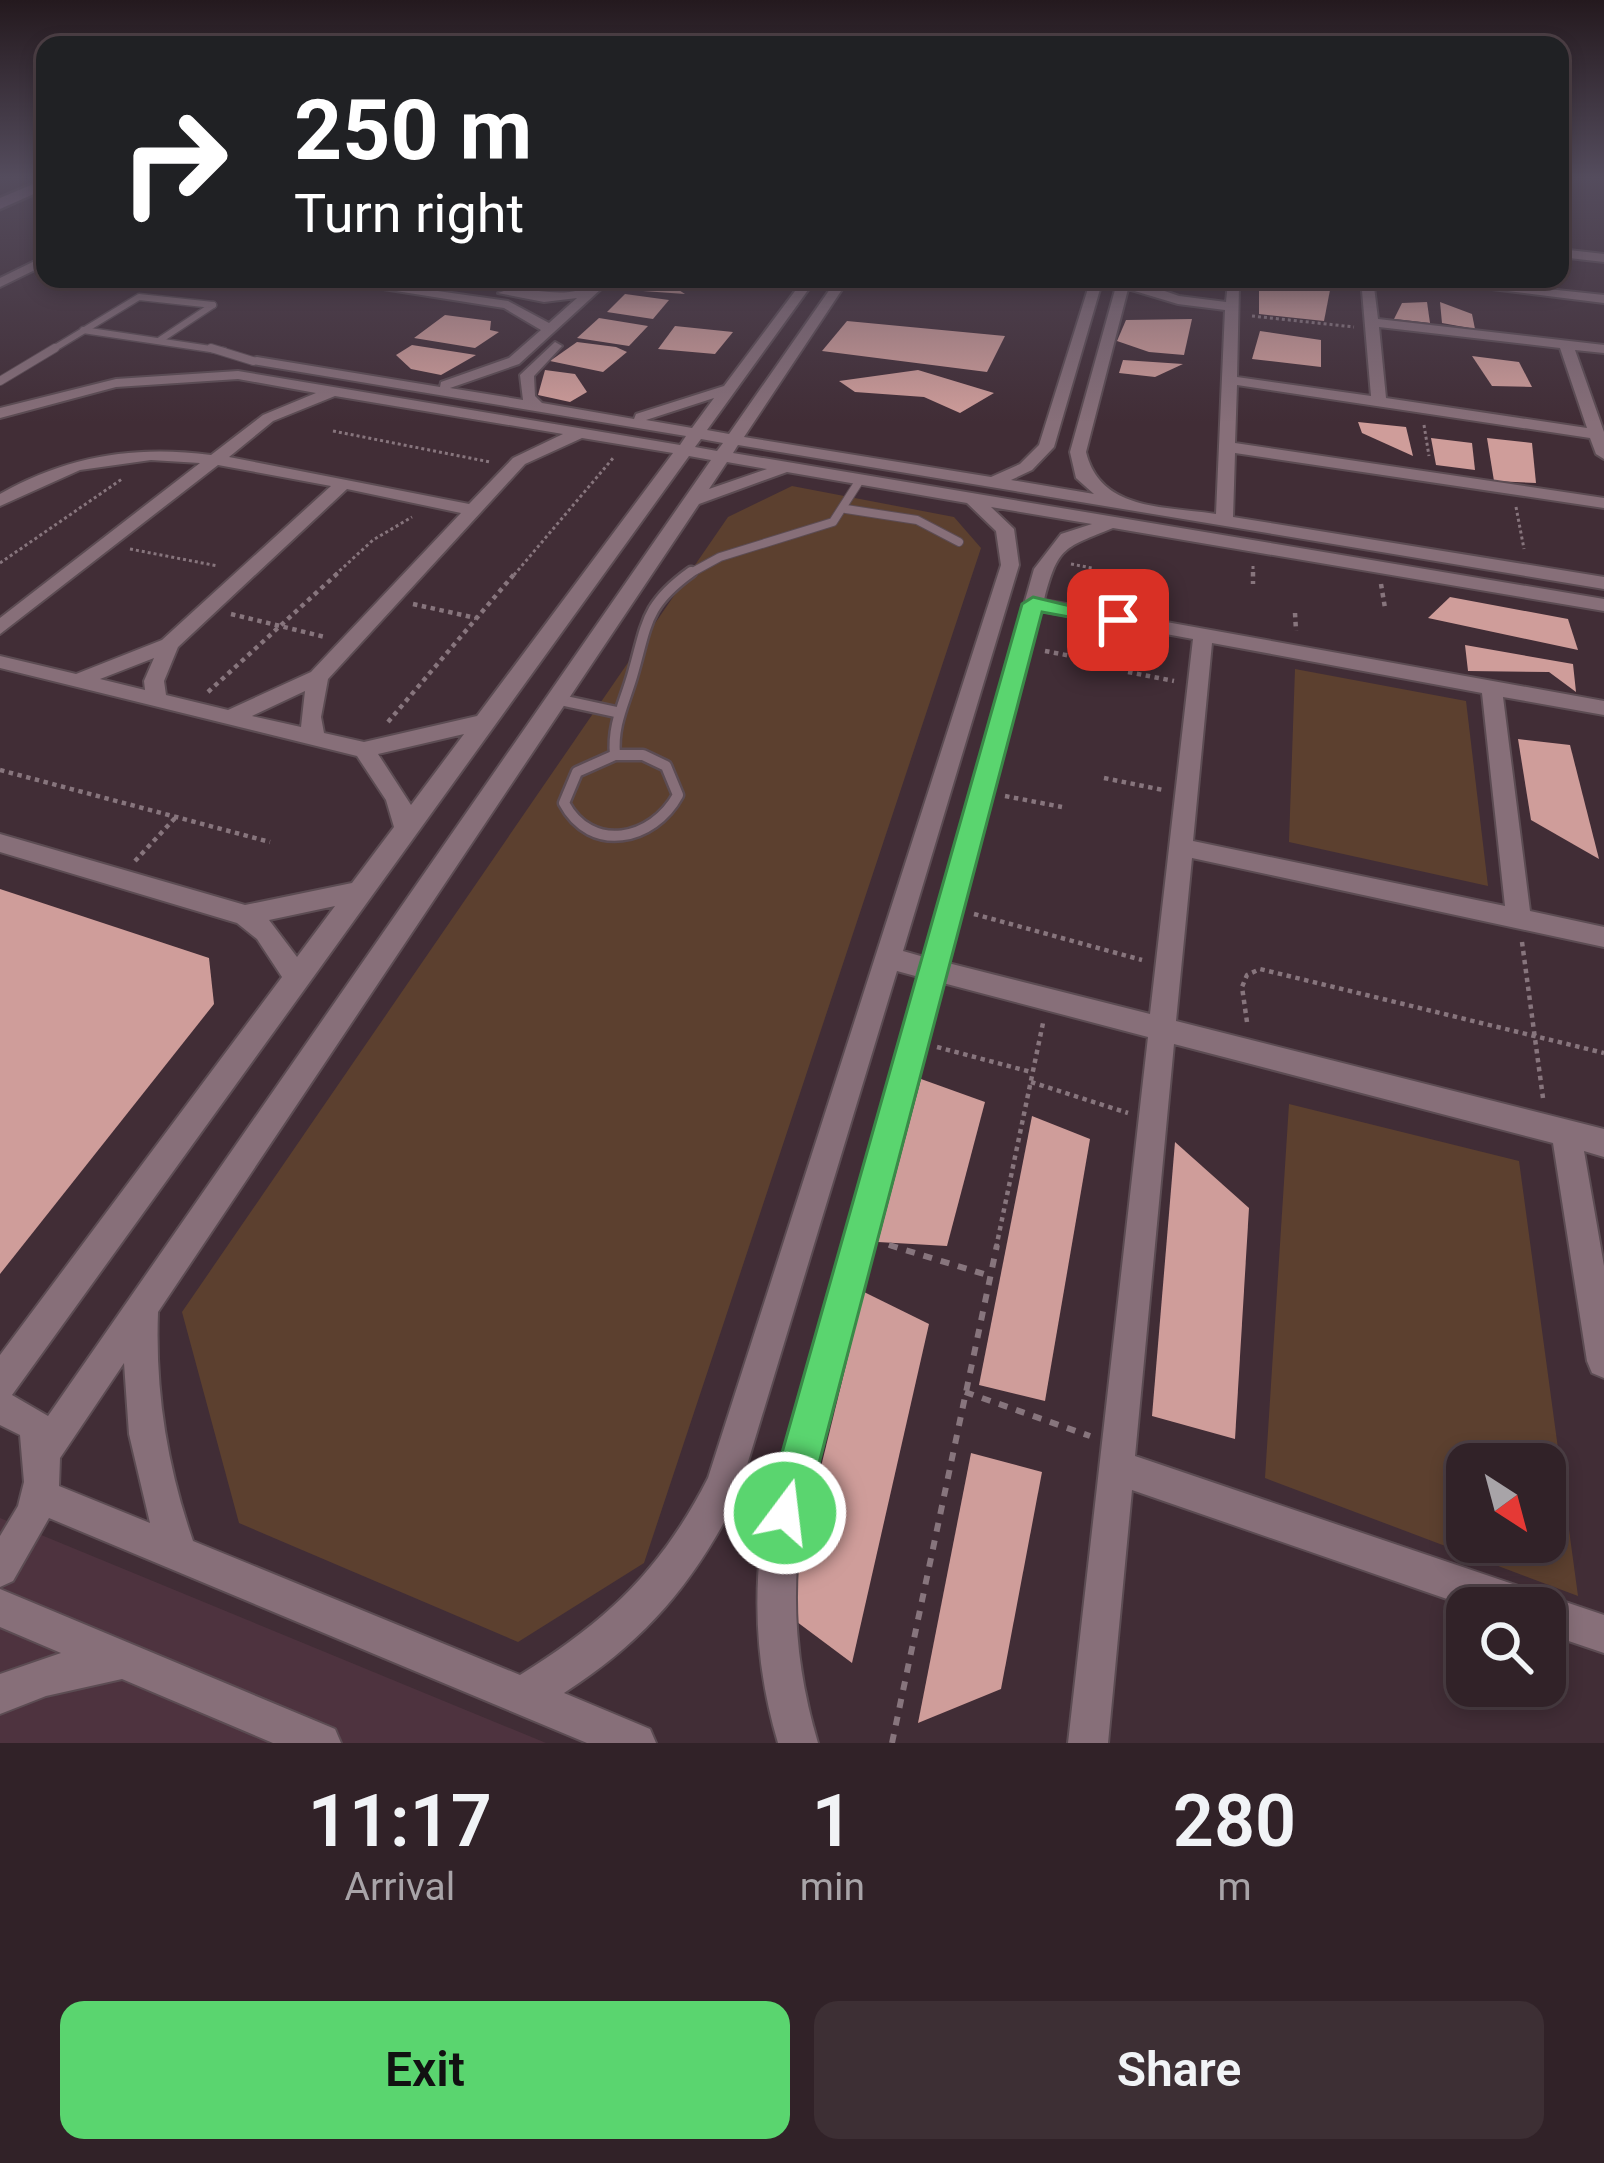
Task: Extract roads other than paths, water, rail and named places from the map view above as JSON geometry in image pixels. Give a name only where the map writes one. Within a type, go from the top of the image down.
[{"type":"street","points":[[0,283],[33,259]]},
{"type":"street","points":[[407,288],[515,300],[591,292]]},
{"type":"street","points":[[463,288],[515,300],[550,329]]},
{"type":"street","points":[[426,387],[474,378],[514,362],[596,288]]},
{"type":"street","points":[[536,406],[525,386],[535,365],[618,288]]},
{"type":"street","points":[[0,1383],[803,288]]},
{"type":"street","points":[[45,1450],[729,446],[768,413],[838,288]]},
{"type":"street","points":[[982,491],[1026,467],[1046,447],[1094,288]]},
{"type":"street","points":[[1116,513],[1084,478],[1078,452],[1121,288]]},
{"type":"street","points":[[1143,288],[1232,310]]},
{"type":"street","points":[[1224,520],[1232,310],[1237,288]]},
{"type":"street","points":[[1368,288],[1379,401]]},
{"type":"street","points":[[1501,288],[1604,299]]},
{"type":"street","points":[[1118,302],[1178,300]]},
{"type":"street","points":[[1371,326],[1604,349]]},
{"type":"street","points":[[1566,345],[1604,454]]},
{"type":"street","points":[[0,398],[127,368],[253,361],[536,406],[624,433],[658,482]]},
{"type":"street","points":[[514,362],[519,368],[535,365]]},
{"type":"street","points":[[0,413],[73,391],[159,377],[271,379],[583,431],[801,450],[982,491],[1604,605]]},
{"type":"street","points":[[268,418],[271,379]]},
{"type":"street","points":[[1230,380],[1597,434]]},
{"type":"street","points":[[624,433],[730,388]]},
{"type":"street","points":[[0,628],[268,418],[337,390]]},
{"type":"street","points":[[768,413],[801,450]]},
{"type":"street","points":[[516,420],[523,445],[516,464]]},
{"type":"street","points":[[231,717],[318,677],[516,464],[583,431]]},
{"type":"street","points":[[729,446],[789,467],[860,480],[982,491],[1116,513],[1224,520],[1604,583]]},
{"type":"street","points":[[1046,447],[1078,452]]},
{"type":"street","points":[[1227,447],[1604,503]]},
{"type":"street","points":[[0,500],[69,465],[161,452],[216,458],[473,510]]},
{"type":"street","points":[[692,500],[789,467]]},
{"type":"street","points":[[77,681],[169,644],[343,484]]},
{"type":"street","points":[[523,1696],[592,1654],[649,1606],[693,1548],[724,1484],[1010,565],[1012,547],[982,491]]},
{"type":"street","points":[[798,1743],[775,1654],[772,1580],[1033,604],[1051,552],[1116,513]]},
{"type":"street","points":[[1033,604],[1604,708]]},
{"type":"street","points":[[1088,1743],[1203,635]]},
{"type":"street","points":[[156,699],[154,681],[169,644]]},
{"type":"street","points":[[0,662],[364,750],[484,722]]},
{"type":"street","points":[[314,737],[310,717],[318,677]]},
{"type":"street","points":[[1492,687],[1520,919]]},
{"type":"street","points":[[364,750],[397,798],[406,827]]},
{"type":"street","points":[[0,842],[245,915],[266,932],[296,977]]},
{"type":"street","points":[[1181,848],[1604,937]]},
{"type":"street","points":[[245,915],[361,891]]},
{"type":"street","points":[[888,958],[1604,1143]]},
{"type":"street","points":[[1556,1130],[1604,1361]]},
{"type":"street","points":[[142,1307],[137,1368],[142,1430],[178,1554]]},
{"type":"street","points":[[0,1407],[34,1424],[45,1450],[42,1497],[0,1568]]},
{"type":"street","points":[[1117,1457],[1471,1587]]},
{"type":"street","points":[[42,1497],[636,1743]]},
{"type":"street","points":[[0,1608],[321,1743]]},
{"type":"street","points":[[1566,1621],[1604,1634]]},
{"type":"street","points":[[0,1694],[46,1676],[119,1661]]},
{"type":"lane","points":[[0,381],[145,295],[213,305],[160,340]]},
{"type":"lane","points":[[82,330],[219,349],[253,361]]},
{"type":"lane","points":[[615,755],[616,712],[632,676],[639,633],[678,578],[701,563],[833,522],[846,509],[860,480]]},
{"type":"lane","points":[[846,509],[916,520],[959,542]]},
{"type":"lane","points":[[556,699],[616,712]]},
{"type":"lane","points":[[615,755],[643,755],[666,766],[678,795],[657,824],[613,837],[584,830],[564,803],[577,772],[615,755]]}]
